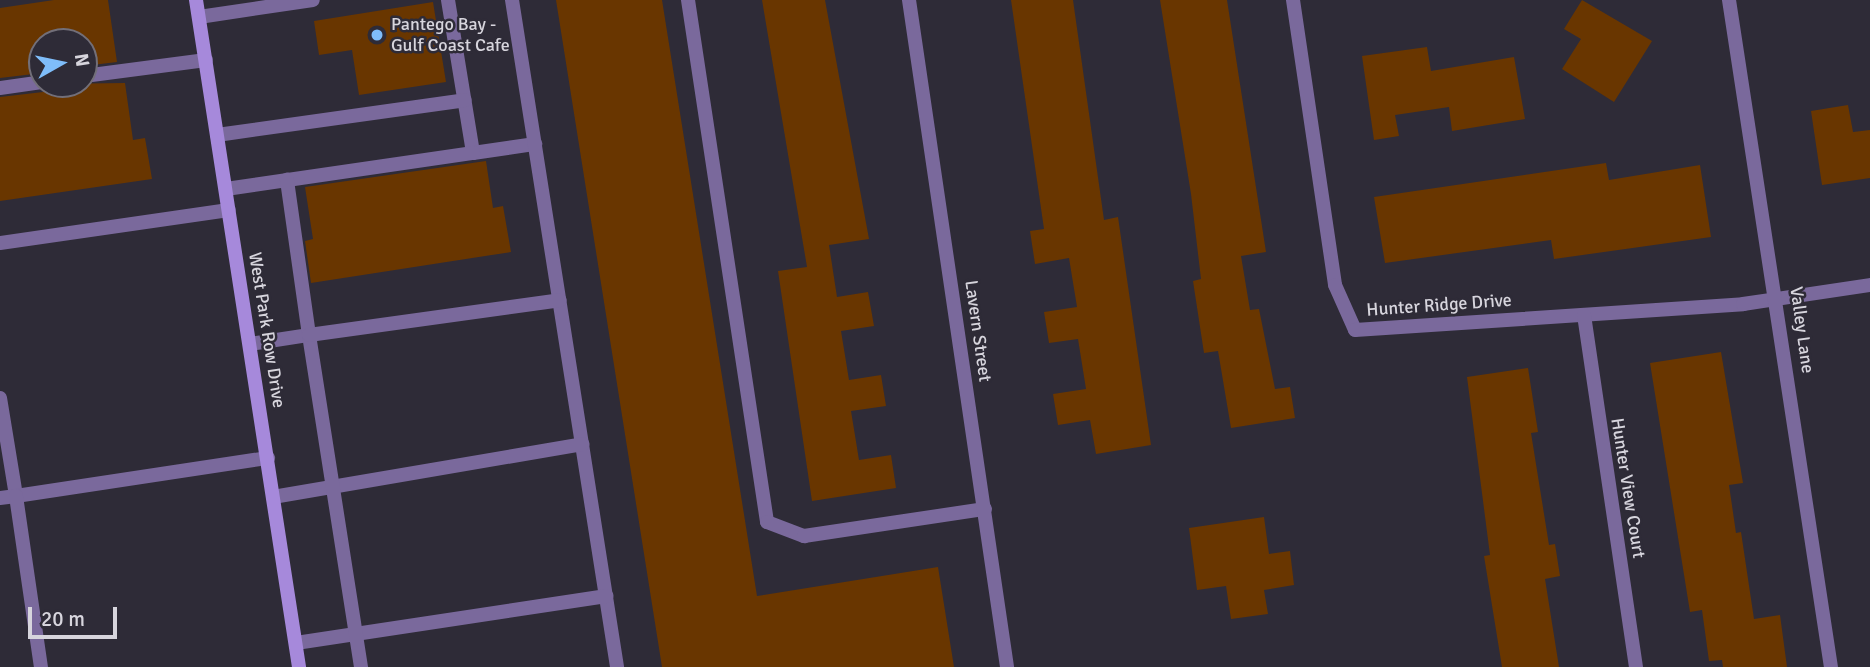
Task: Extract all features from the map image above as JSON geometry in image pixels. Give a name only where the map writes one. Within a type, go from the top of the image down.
[{"type":"main road","name":"West Park Row Drive","points":[[197,0],[299,667]]},
{"type":"street","points":[[199,17],[313,0]]},
{"type":"street","points":[[448,0],[472,153]]},
{"type":"street","points":[[512,0],[617,667]]},
{"type":"street","points":[[688,0],[767,522],[803,536],[985,509]]},
{"type":"street","name":"Lavern Street","points":[[909,0],[1007,667]]},
{"type":"street","name":"Hunter Ridge Drive","points":[[1297,0],[1329,251],[1348,322],[1369,332],[1779,299],[1870,285]]},
{"type":"street","name":"Valley Lane","points":[[1728,0],[1779,299],[1831,667]]},
{"type":"street","points":[[98,74],[206,60]]},
{"type":"street","points":[[0,88],[28,84]]},
{"type":"street","points":[[217,135],[465,100]]},
{"type":"street","points":[[226,189],[535,144]]},
{"type":"street","points":[[287,180],[361,667]]},
{"type":"street","points":[[0,243],[229,210]]},
{"type":"street","points":[[250,344],[559,300]]},
{"type":"street","name":"Hunter View Court","points":[[1584,315],[1636,667]]},
{"type":"street","points":[[0,398],[41,667]]},
{"type":"street","points":[[274,497],[582,444]]},
{"type":"street","points":[[0,498],[268,458]]},
{"type":"street","points":[[296,643],[606,596]]},
{"type":"building","points":[[54,0],[108,0],[117,62],[98,64],[98,28],[28,28],[28,75],[0,78],[0,8]]},
{"type":"building","points":[[556,0],[662,0],[757,596],[938,567],[954,667],[662,667]]},
{"type":"building","points":[[762,0],[825,0],[869,239],[829,245],[837,297],[868,292],[874,326],[841,331],[849,380],[881,375],[886,406],[851,411],[859,460],[891,455],[896,488],[812,501],[778,271],[807,267]]},
{"type":"building","points":[[1011,0],[1073,0],[1104,220],[1118,217],[1151,445],[1096,454],[1090,420],[1058,425],[1053,394],[1086,389],[1078,339],[1049,343],[1044,312],[1077,307],[1069,258],[1035,264],[1030,231],[1044,229]]},
{"type":"building","points":[[1160,0],[1227,0],[1266,252],[1241,256],[1250,310],[1259,309],[1275,389],[1290,387],[1295,418],[1231,428],[1218,351],[1204,353],[1193,281],[1201,279],[1191,194]]},
{"type":"building","points":[[1582,0],[1652,41],[1614,102],[1562,69],[1581,39],[1564,29]]},
{"type":"building","name":"Pantego Bay - Gulf Coast Cafe","points":[[433,2],[446,82],[359,95],[352,50],[319,55],[314,21]]},
{"type":"building","points":[[1427,47],[1431,71],[1514,57],[1525,119],[1452,131],[1449,107],[1395,115],[1399,136],[1374,140],[1362,56]]},
{"type":"building","points":[[98,83],[125,83],[133,140],[145,138],[152,179],[0,201],[0,97],[28,94],[28,98],[98,98]]},
{"type":"building","points":[[1848,105],[1853,132],[1870,130],[1870,178],[1822,185],[1811,111]]},
{"type":"building","points":[[486,161],[493,208],[503,206],[511,252],[311,283],[305,241],[313,239],[305,187]]},
{"type":"building","points":[[1606,163],[1609,180],[1700,165],[1711,237],[1554,259],[1551,240],[1385,263],[1374,197]]},
{"type":"building","points":[[1721,352],[1743,483],[1729,485],[1736,533],[1741,532],[1754,619],[1780,615],[1787,667],[1723,667],[1722,660],[1709,661],[1702,610],[1690,612],[1650,363]]},
{"type":"building","points":[[1528,368],[1538,432],[1531,433],[1549,545],[1555,544],[1560,576],[1545,579],[1559,667],[1502,667],[1484,556],[1490,555],[1467,377]]},
{"type":"building","points":[[1264,517],[1269,554],[1290,551],[1294,585],[1264,590],[1268,614],[1231,619],[1226,586],[1197,590],[1189,528]]},
{"type":"place","name":"Pantego Bay - Gulf Coast Cafe","points":[[377,35]]}]
